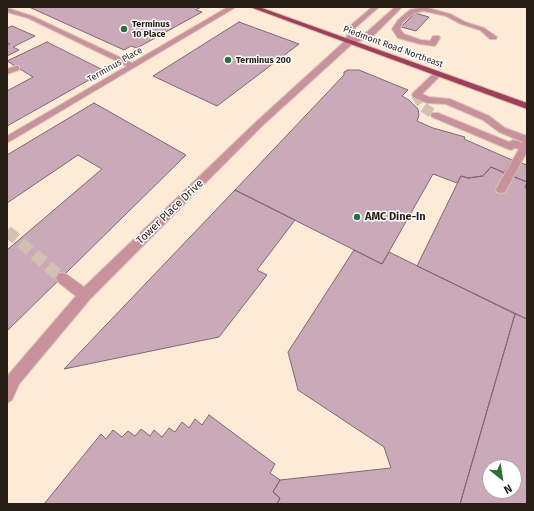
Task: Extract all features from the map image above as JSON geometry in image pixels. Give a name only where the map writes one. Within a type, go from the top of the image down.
[{"type":"main road","name":"Piedmont Road Northeast","points":[[253,7],[527,106]]},
{"type":"street","name":"Terminus Place","points":[[7,140],[232,7]]},
{"type":"street","points":[[376,7],[352,27],[350,42],[370,34],[399,7]]},
{"type":"street","points":[[444,7],[454,10]]},
{"type":"street","points":[[436,38],[432,44],[420,42],[401,36],[396,29],[400,21],[412,11],[424,9],[448,15],[463,23],[482,29],[493,37]]},
{"type":"street","points":[[7,11],[30,17],[133,66]]},
{"type":"street","name":"Tower Place Drive","points":[[7,395],[14,379],[85,295],[260,124],[350,42]]},
{"type":"street","points":[[7,72],[16,68]]},
{"type":"street","points":[[438,74],[416,95],[427,100],[447,101],[486,118],[526,145]]},
{"type":"street","points":[[435,115],[512,147],[513,143],[526,145]]},
{"type":"street","points":[[501,189],[526,145]]},
{"type":"street","points":[[62,278],[85,295]]},
{"type":"building","name":"Terminus 10 Place","points":[[29,7],[201,7],[196,10],[202,12],[137,48],[131,46],[124,50]]},
{"type":"building","points":[[415,13],[429,17],[416,31],[401,27]]},
{"type":"building","name":"Terminus 200","points":[[239,22],[299,44],[217,106],[153,76]]},
{"type":"building","points":[[12,26],[35,36],[13,47],[19,50],[7,56],[7,46],[10,44],[7,43],[7,28]]},
{"type":"building","points":[[47,42],[105,71],[7,126],[7,91],[33,77],[7,61]]},
{"type":"building","points":[[348,70],[359,70],[408,90],[402,96],[409,100],[418,109],[419,115],[417,121],[433,128],[465,137],[464,139],[512,160],[504,173],[491,167],[483,176],[468,178],[461,176],[457,183],[433,174],[382,264],[235,190],[344,75],[344,72]]},
{"type":"building","points":[[94,103],[186,155],[7,331],[7,250],[102,169],[78,155],[7,203],[7,155]]},
{"type":"building","points":[[521,163],[527,165],[527,182],[514,177]]},
{"type":"building","points":[[491,167],[527,182],[525,188],[527,188],[527,319],[417,266],[461,176],[468,178],[483,176]]},
{"type":"building","points":[[235,190],[295,220],[257,270],[267,275],[219,337],[64,369]]},
{"type":"building","points":[[354,250],[382,264],[389,252],[515,314],[460,504],[277,504],[280,498],[273,492],[280,480],[391,468],[384,447],[298,390],[288,352]]},
{"type":"building","points":[[515,314],[527,319],[527,504],[460,504]]},
{"type":"building","points":[[209,415],[275,464],[270,473],[280,480],[273,492],[280,498],[277,504],[44,504],[101,434],[106,439],[113,430],[122,437],[128,431],[135,436],[141,429],[150,436],[154,430],[162,437],[169,428],[175,432],[182,422],[189,428],[195,419],[202,425]]},
{"type":"tunnel","points":[[416,95],[423,107],[435,115]]},
{"type":"tunnel","points":[[7,231],[62,278]]},
{"type":"place","name":"Terminus 10 Place","points":[[124,29]]},
{"type":"place","name":"Terminus 200","points":[[228,60]]},
{"type":"place","name":"AMC Dine-In","points":[[357,217]]}]
